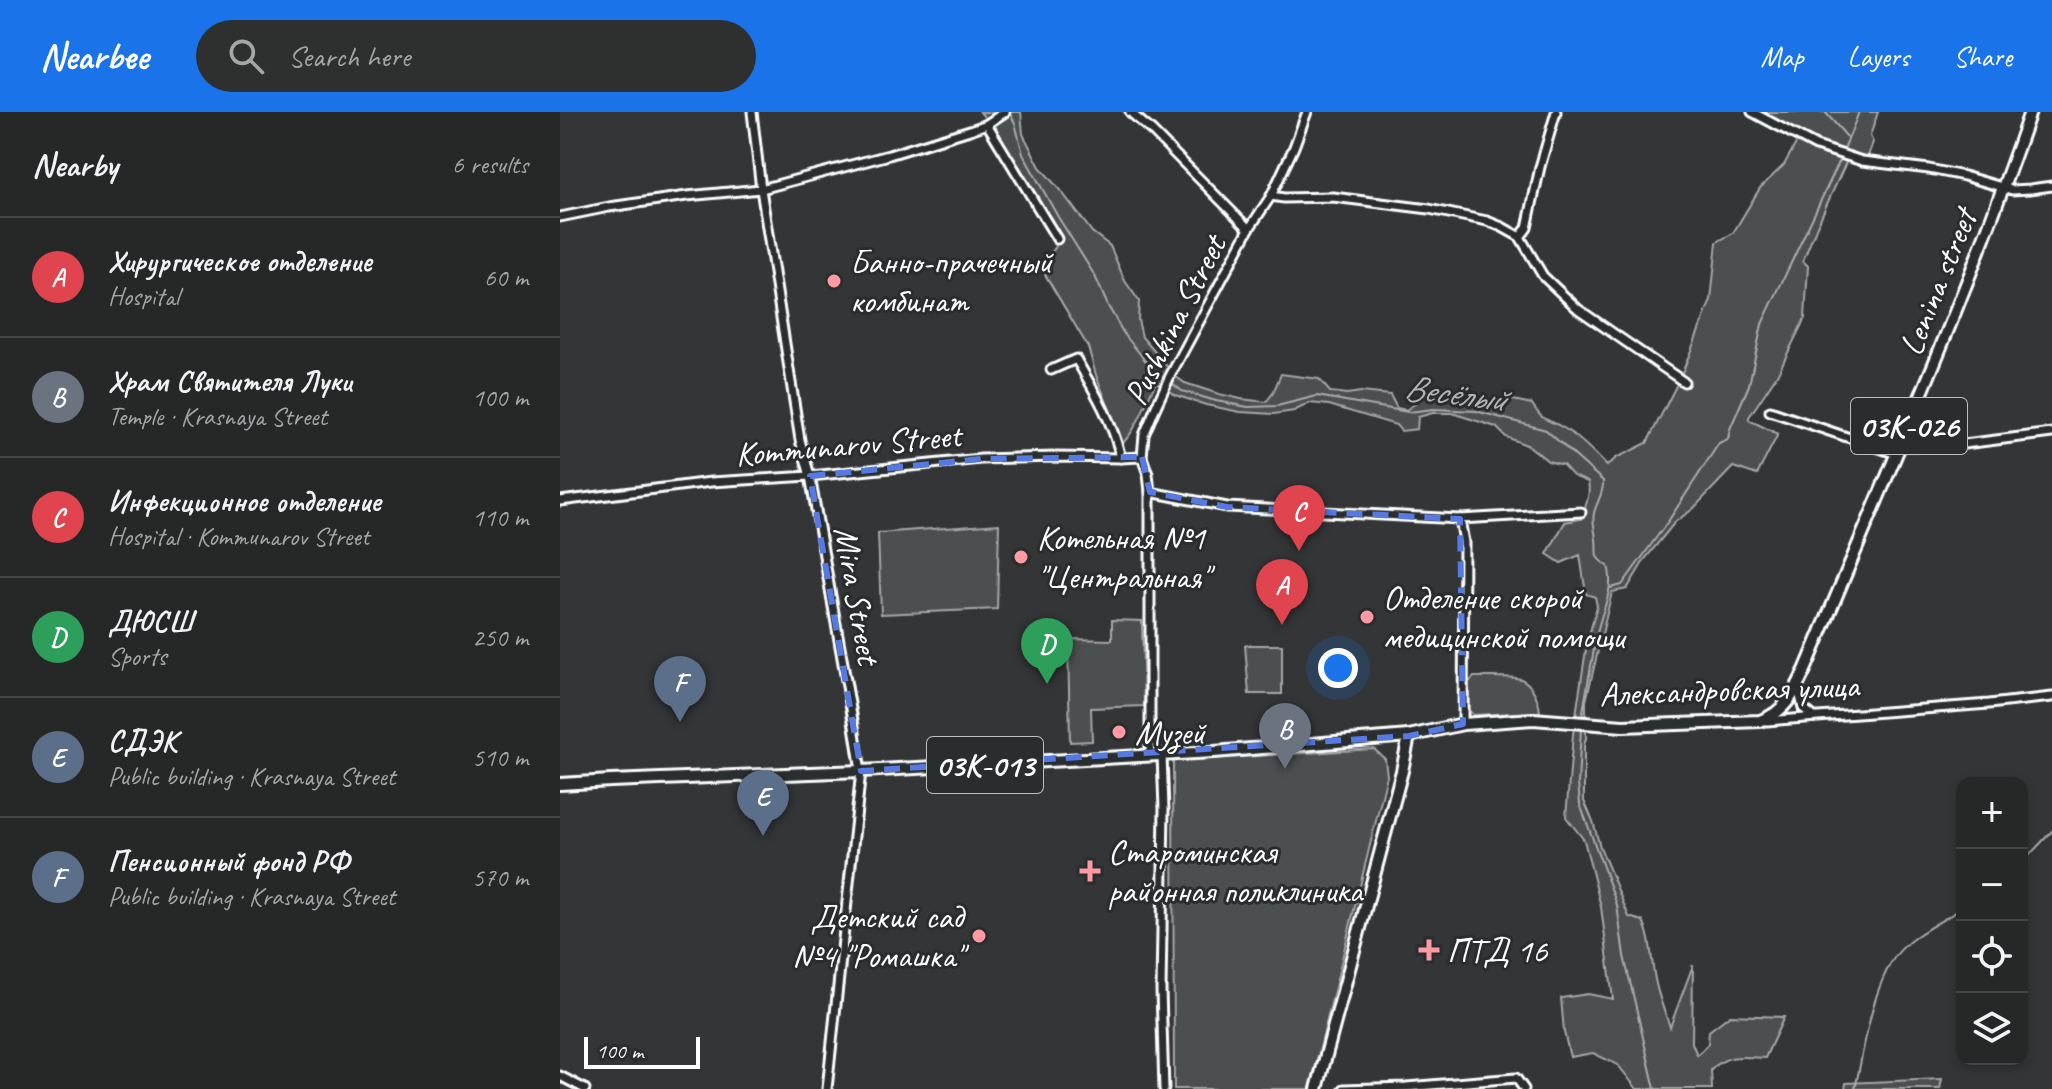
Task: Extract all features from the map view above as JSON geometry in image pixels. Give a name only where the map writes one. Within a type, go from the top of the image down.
[{"type":"main road","name":"Lenina street","points":[[1760,721],[1783,709],[1798,686],[1953,319],[2030,112]]},
{"type":"main road","name":"Александровская улица","points":[[1409,736],[1463,724],[1533,719],[1623,726],[1760,721]]},
{"type":"main road","name":"03К-013","points":[[560,784],[1150,756],[1409,736]]},
{"type":"main road","points":[[1317,1089],[1409,736]]},
{"type":"street","name":"Mira Street","points":[[752,112],[800,440],[810,476],[861,771],[827,1089]]},
{"type":"street","points":[[560,217],[671,198],[761,189],[889,155],[987,124],[1005,112]]},
{"type":"street","points":[[1130,112],[1249,229]]},
{"type":"street","name":"Pushkina Street","points":[[1150,756],[1150,492],[1142,457],[1144,435],[1170,376],[1249,229],[1271,196],[1307,112]]},
{"type":"street","points":[[1520,237],[1527,228],[1556,112]]},
{"type":"street","points":[[1752,112],[1829,151],[1862,161],[1941,171],[2003,188],[2024,190],[2052,186]]},
{"type":"street","points":[[987,124],[1057,239]]},
{"type":"street","points":[[1271,196],[1333,197],[1429,209],[1502,227],[1520,237],[1543,276],[1578,309],[1684,382]]},
{"type":"street","name":"Pushkina Street","points":[[1051,370],[1076,359],[1115,433],[1121,458]]},
{"type":"street","points":[[1770,411],[1898,450],[2052,433]]},
{"type":"street","name":"Kommunarov Street","points":[[560,501],[711,482],[994,458],[1142,457]]},
{"type":"street","points":[[1150,492],[1227,507],[1460,519],[1581,512]]},
{"type":"street","points":[[1460,519],[1464,542],[1463,724]]},
{"type":"street","points":[[1798,686],[1803,708],[1815,718]]},
{"type":"street","name":"Александровская улица","points":[[1760,721],[2052,697]]},
{"type":"street","points":[[1162,755],[1161,990],[1164,1089]]},
{"type":"street","points":[[560,1076],[585,1089]]},
{"type":"street","points":[[1344,1089],[1516,1078],[1524,1089]]},
{"type":"highlighted area","points":[[1142,457],[1150,492],[1227,507],[1460,519],[1463,724],[1409,736],[861,771],[810,476],[981,459]]},
{"type":"shaded area","points":[[980,112],[1021,112],[1023,134],[1040,167],[1092,232],[1110,246],[1125,281],[1139,301],[1138,320],[1142,337],[1176,377],[1185,383],[1219,394],[1266,402],[1281,374],[1319,379],[1330,392],[1390,395],[1397,408],[1406,410],[1439,387],[1474,394],[1477,406],[1499,411],[1509,399],[1532,404],[1542,417],[1574,435],[1607,466],[1616,458],[1647,443],[1680,378],[1711,300],[1717,242],[1733,233],[1760,188],[1784,165],[1799,138],[1757,112],[1878,112],[1870,136],[1873,142],[1868,156],[1862,161],[1848,158],[1803,261],[1808,266],[1805,318],[1777,375],[1749,417],[1749,420],[1778,434],[1757,475],[1733,467],[1693,509],[1675,522],[1645,559],[1627,589],[1612,592],[1586,701],[1584,801],[1629,917],[1643,921],[1646,928],[1657,989],[1670,1027],[1693,965],[1692,1043],[1697,1055],[1708,1044],[1709,1031],[1730,1015],[1784,1017],[1765,1058],[1736,1057],[1723,1061],[1711,1070],[1712,1089],[1637,1089],[1618,1065],[1593,1053],[1570,1057],[1561,998],[1588,994],[1613,999],[1601,907],[1584,840],[1566,817],[1573,734],[1587,643],[1597,606],[1595,597],[1586,594],[1580,555],[1561,563],[1547,554],[1565,522],[1581,519],[1588,496],[1588,482],[1573,476],[1563,465],[1548,461],[1529,446],[1506,437],[1496,427],[1452,413],[1418,417],[1417,429],[1401,431],[1396,425],[1329,405],[1310,403],[1294,411],[1274,414],[1240,412],[1175,395],[1156,382],[1138,422],[1123,443],[1088,347],[1040,266],[1059,238],[998,134]]},
{"type":"shaded area","points":[[999,524],[997,609],[881,614],[878,533]]},
{"type":"shaded area","points":[[1112,620],[1142,621],[1144,706],[1091,708],[1092,741],[1070,742],[1068,639],[1112,640]]},
{"type":"shaded area","points":[[1245,645],[1282,645],[1282,694],[1249,694]]},
{"type":"shaded area","points":[[1474,677],[1521,679],[1535,693],[1540,712],[1473,715],[1468,709],[1467,684]]},
{"type":"shaded area","points":[[1374,749],[1385,759],[1387,776],[1310,1089],[1174,1089],[1173,761]]},
{"type":"shaded area","points":[[1942,1079],[1940,1089],[1845,1089],[1846,1083]]},
{"type":"waterway","name":"Весёлый","points":[[1009,112],[1023,154],[1095,276],[1124,334],[1164,378]]},
{"type":"waterway","points":[[1825,112],[1848,138]]},
{"type":"waterway","points":[[1843,152],[1859,112]]},
{"type":"waterway","points":[[1611,588],[1622,585],[1719,443],[1728,439],[1749,385],[1762,324],[1841,158]]},
{"type":"waterway","name":"Весёлый","points":[[1169,381],[1182,391],[1248,407],[1277,406],[1317,396],[1408,412],[1434,409],[1476,411],[1546,430],[1603,481],[1593,523],[1597,555],[1608,566],[1610,582],[1582,718]]},
{"type":"waterway","name":"Весёлый","points":[[1581,728],[1580,804],[1617,905],[1624,956],[1655,1089]]},
{"type":"waterway","points":[[2028,857],[2052,831]]},
{"type":"waterway","points":[[1855,1089],[1875,1000],[1888,967],[1911,940],[1956,912]]},
{"type":"place","name":"Банно-прачечный комбинат","points":[[834,281]]},
{"type":"place","name":"Инфекционное отделение","points":[[1299,551]]},
{"type":"place","name":"Котельная №1 \"Центральная\"","points":[[1021,557]]},
{"type":"place","name":"Отделение скорой медицинской помощи","points":[[1367,617]]},
{"type":"place","name":"Хирургическое отделение","points":[[1282,625]]},
{"type":"place","name":"ДЮСШ","points":[[1047,684]]},
{"type":"place","name":"Пенсионный фонд РФ","points":[[680,722]]},
{"type":"place","name":"Музей","points":[[1119,732]]},
{"type":"place","name":"Храм Святителя Луки","points":[[1285,769]]},
{"type":"place","name":"СДЭК","points":[[763,836]]},
{"type":"place","name":"Староминская районная поликлиника","points":[[1090,871]]},
{"type":"place","name":"Детский сад №4 \"Ромашка\"","points":[[979,936]]},
{"type":"place","name":"ПТД 16","points":[[1429,950]]}]
